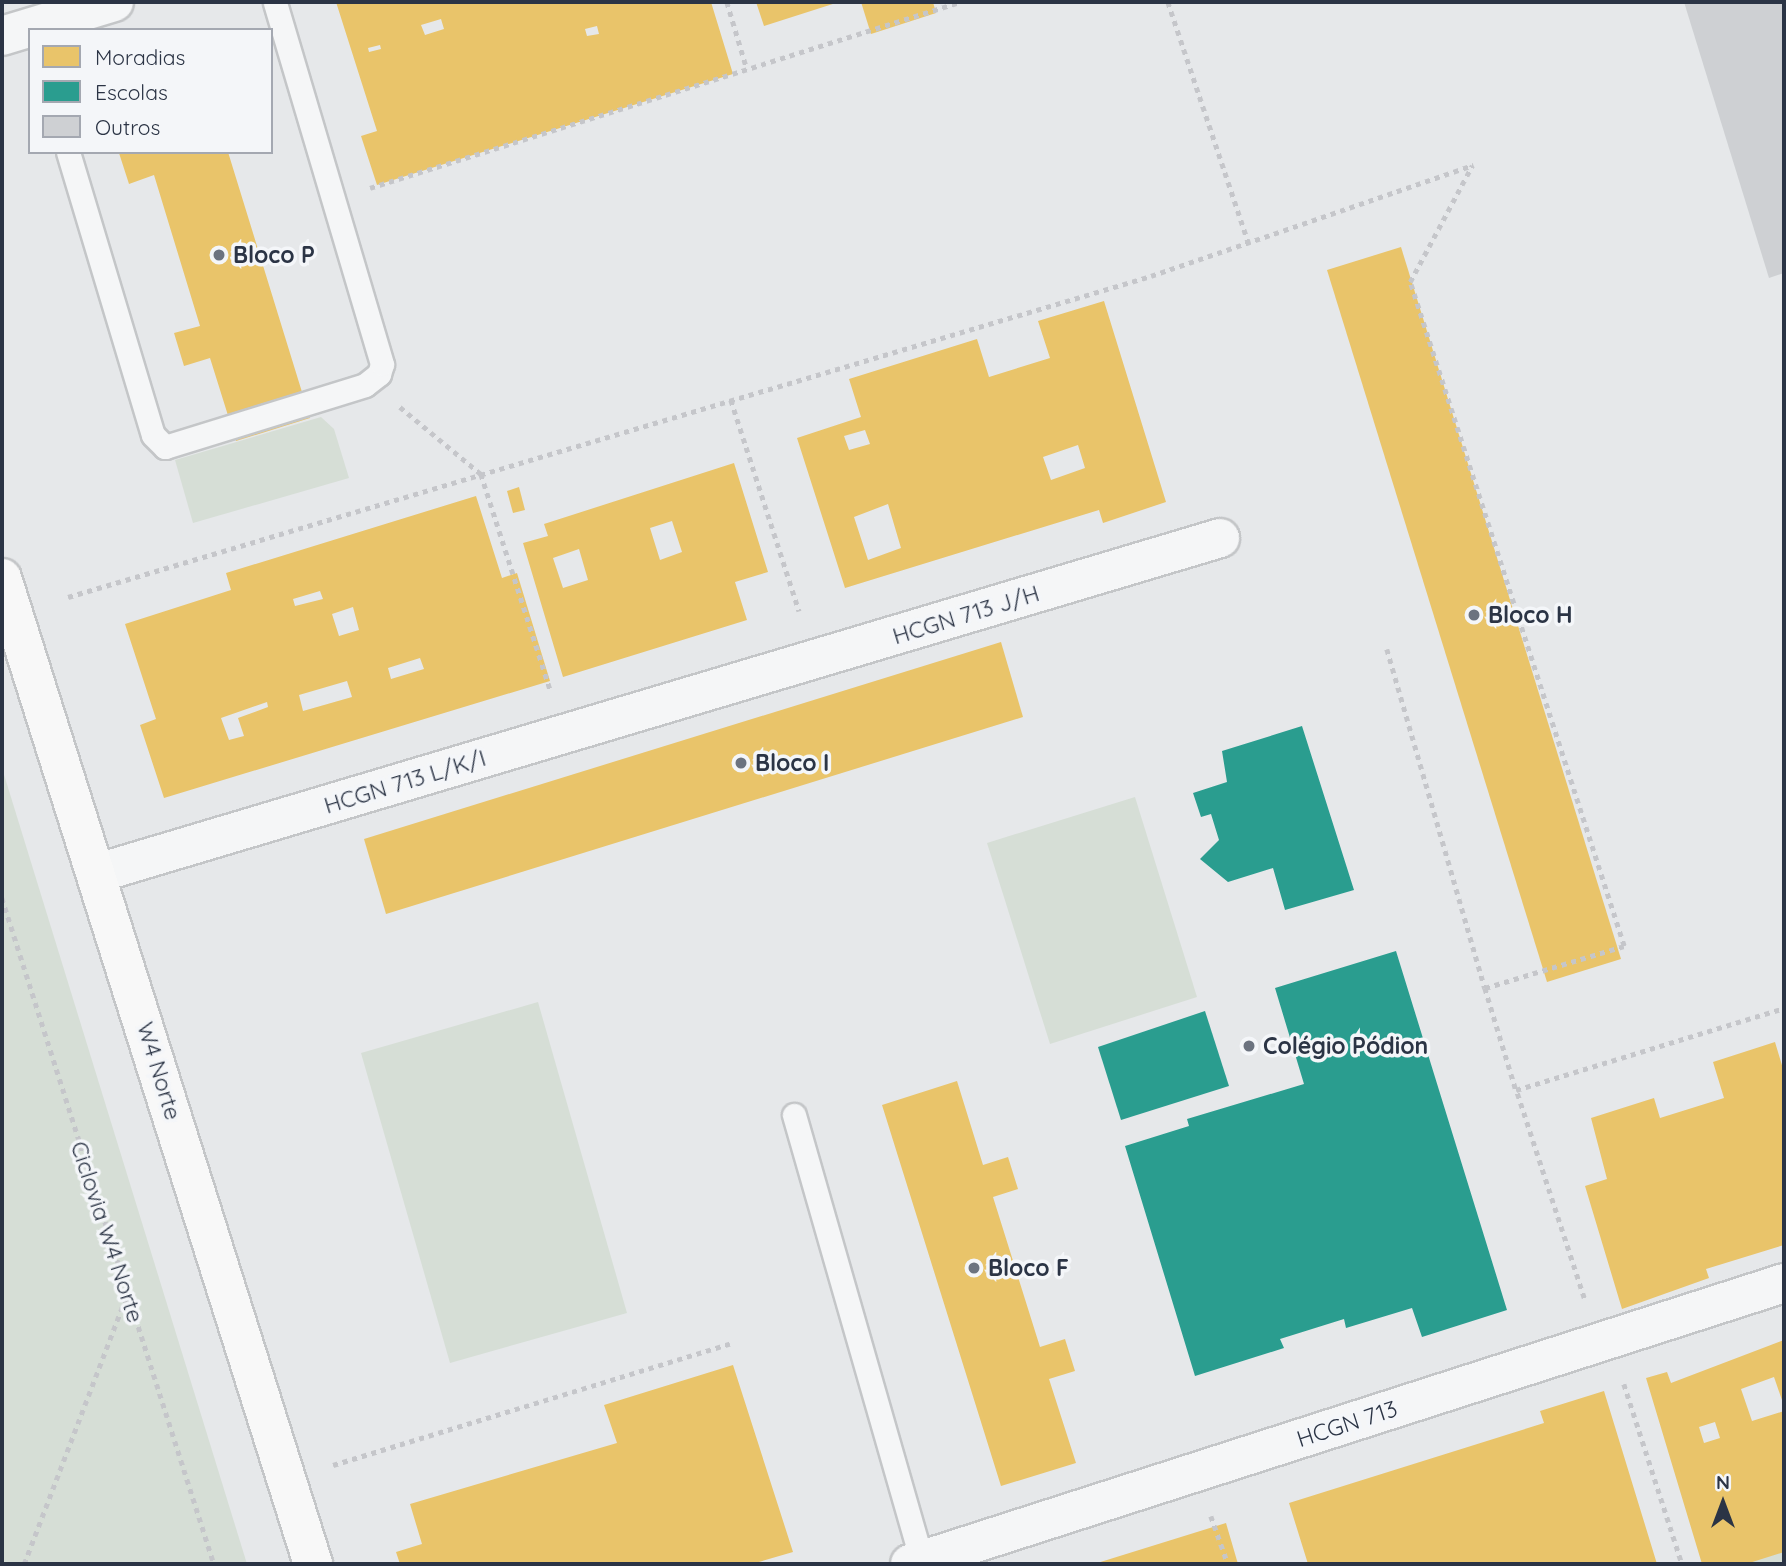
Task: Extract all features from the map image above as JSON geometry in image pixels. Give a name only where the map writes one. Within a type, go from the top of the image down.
[{"type":"main road","name":"W4 Norte","points":[[2,578],[98,873],[313,1564]]},
{"type":"street","points":[[32,28],[114,2]]},
{"type":"street","name":"HCGN 713 J/H","points":[[712,691],[1220,538]]},
{"type":"street","name":"HCGN 713 L/K/I","points":[[98,873],[712,691]]},
{"type":"street","name":"HCGN 713","points":[[916,1562],[1784,1283]]},
{"type":"lane","points":[[69,154],[153,435],[165,447],[365,385],[379,374],[382,364],[275,2]]},
{"type":"lane","points":[[794,1115],[916,1562]]},
{"type":"path","points":[[727,2],[747,69]]},
{"type":"path","points":[[362,190],[960,2]]},
{"type":"path","points":[[1168,2],[1249,244]]},
{"type":"path","points":[[68,597],[1249,244],[1472,165],[1410,282],[1624,946],[1485,988]]},
{"type":"path","points":[[389,397],[481,474],[549,687]]},
{"type":"path","points":[[731,400],[799,611]]},
{"type":"path","points":[[1387,649],[1485,988],[1587,1309]]},
{"type":"path","name":"Ciclovia W4 Norte","points":[[2,898],[214,1564]]},
{"type":"path","points":[[1516,1090],[1784,1008]]},
{"type":"path","points":[[24,1564],[127,1294]]},
{"type":"path","points":[[333,1465],[730,1344]]},
{"type":"path","points":[[1621,1377],[1682,1564]]},
{"type":"path","points":[[1207,1502],[1228,1564]]},
{"type":"shaded area","points":[[321,417],[334,429],[349,478],[193,523],[175,460]]},
{"type":"shaded area","points":[[2,768],[247,1564],[2,1564]]},
{"type":"shaded area","points":[[1135,797],[1197,997],[1050,1044],[987,843]]},
{"type":"shaded area","points":[[538,1002],[627,1313],[450,1363],[361,1053]]},
{"type":"shaded area","points":[[1784,1549],[1784,1564],[1738,1564],[1771,1554]]},
{"type":"building: Moradias","points":[[336,2],[711,2],[733,74],[377,185],[361,136],[377,131]],"holes":[[[441,19],[444,29],[425,35],[421,25]],[[597,26],[599,34],[587,36],[585,29]],[[380,45],[381,49],[369,52],[368,48]]]},
{"type":"building: Moradias","points":[[756,2],[839,2],[764,26]]},
{"type":"building: Moradias","points":[[861,2],[933,2],[936,13],[871,34]]},
{"type":"building: Moradias","name":"Bloco P","points":[[119,154],[229,154],[310,418],[236,441],[210,358],[184,366],[174,333],[200,326],[154,175],[129,184]]},
{"type":"building: Moradias","name":"Bloco H","points":[[1401,247],[1621,959],[1547,982],[1327,270]]},
{"type":"building: Moradias","points":[[1104,301],[1166,502],[1103,523],[1099,510],[845,588],[797,438],[861,417],[849,379],[977,339],[989,377],[1050,358],[1038,321]],"holes":[[[865,430],[870,444],[849,450],[844,436]],[[1078,445],[1085,468],[1051,480],[1043,457]],[[888,504],[901,548],[868,560],[854,517]]]},
{"type":"building: Moradias","points":[[734,463],[768,572],[735,582],[747,620],[563,677],[523,543],[548,536],[544,524]],"holes":[[[672,521],[682,552],[660,560],[650,528]],[[579,549],[588,580],[563,588],[553,558]]]},
{"type":"building: Moradias","points":[[519,487],[525,510],[513,513],[507,491]]},
{"type":"building: Moradias","points":[[476,496],[502,578],[517,573],[550,681],[164,798],[140,725],[156,719],[125,624],[231,590],[226,573]],"holes":[[[320,591],[323,599],[295,606],[293,599]],[[353,607],[359,630],[339,636],[332,614]],[[420,658],[424,669],[391,679],[388,668]],[[347,681],[352,697],[303,711],[299,695]],[[267,702],[268,707],[238,718],[244,736],[229,740],[221,718]]]},
{"type":"building: Moradias","name":"Bloco I","points":[[1001,642],[1023,717],[386,914],[364,839]]},
{"type":"building: Moradias","points":[[1775,1042],[1784,1072],[1784,1245],[1706,1269],[1709,1278],[1622,1309],[1585,1186],[1607,1179],[1591,1118],[1654,1098],[1660,1118],[1724,1098],[1713,1062]]},
{"type":"building: Moradias","name":"Bloco F","points":[[957,1081],[983,1165],[1008,1157],[1018,1189],[993,1197],[1040,1347],[1065,1339],[1075,1371],[1049,1379],[1076,1463],[1001,1486],[882,1105]]},
{"type":"building: Moradias","points":[[1784,1340],[1784,1406],[1774,1377],[1741,1389],[1752,1421],[1784,1411],[1784,1552],[1746,1564],[1702,1564],[1646,1378],[1667,1372],[1671,1383]],"holes":[[[1715,1422],[1720,1438],[1704,1443],[1699,1427]]]},
{"type":"building: Moradias","points":[[733,1365],[793,1552],[752,1564],[400,1564],[396,1552],[422,1544],[410,1504],[617,1443],[604,1405]]},
{"type":"building: Moradias","points":[[1604,1391],[1657,1564],[1308,1564],[1289,1503],[1544,1423],[1540,1411]]},
{"type":"building: Moradias","points":[[1226,1523],[1238,1564],[1094,1564]]},
{"type":"building: Escolas","points":[[1302,726],[1354,890],[1285,910],[1273,868],[1228,882],[1200,859],[1219,840],[1211,814],[1201,817],[1193,793],[1227,782],[1222,751]]},
{"type":"building: Escolas","points":[[1396,951],[1507,1310],[1422,1337],[1412,1308],[1346,1328],[1344,1319],[1280,1339],[1284,1348],[1195,1376],[1125,1146],[1189,1126],[1187,1119],[1304,1084],[1275,988]]},
{"type":"building: Escolas","points":[[1205,1011],[1229,1086],[1121,1120],[1098,1047]]},
{"type":"building: Outros","points":[[1684,2],[1784,2],[1784,273],[1769,278]]},
{"type":"place","name":"Bloco P","points":[[219,255]]},
{"type":"place","name":"Bloco H","points":[[1474,615]]},
{"type":"place","name":"Bloco I","points":[[741,763]]},
{"type":"place","name":"Colégio Pódion","points":[[1249,1046]]},
{"type":"place","name":"Bloco F","points":[[974,1268]]}]
